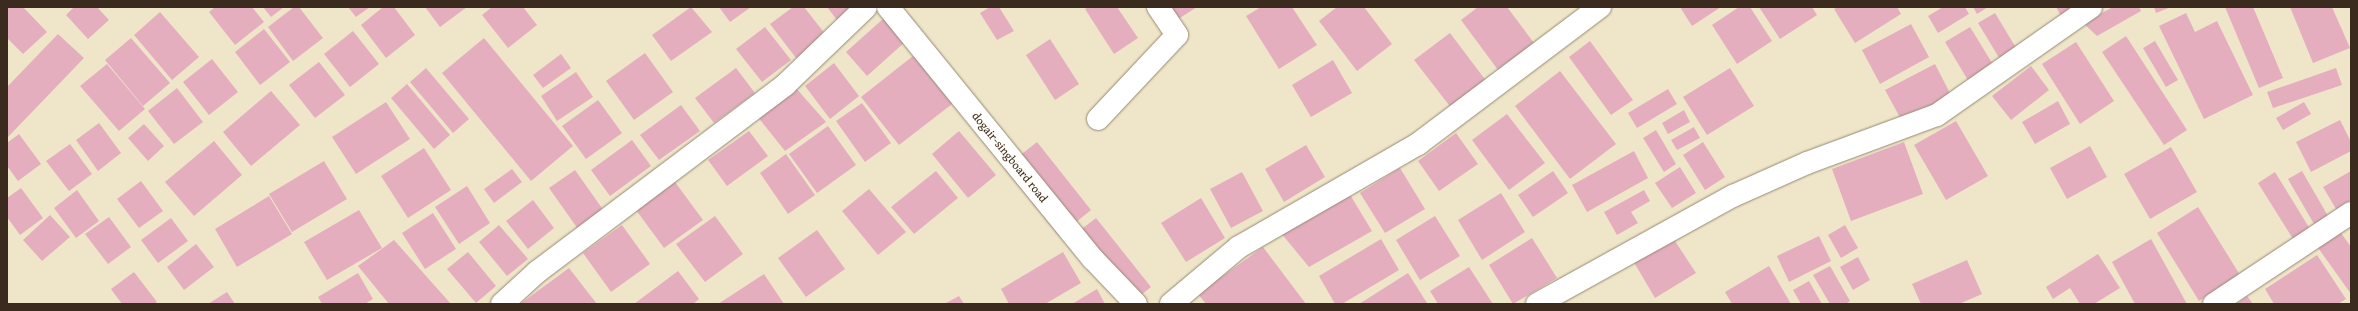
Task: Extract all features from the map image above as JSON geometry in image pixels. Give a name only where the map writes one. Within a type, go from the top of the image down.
[{"type":"street","points":[[502,304],[537,272],[785,85],[866,7]]},
{"type":"street","name":"dogair-singboard road","points":[[888,7],[1093,259],[1136,304]]},
{"type":"street","points":[[1098,120],[1177,35],[1158,7]]},
{"type":"street","points":[[1171,304],[1238,247],[1418,144],[1600,7]]},
{"type":"street","points":[[1537,304],[1733,196],[1807,163],[1937,114],[2091,7]]},
{"type":"street","points":[[2214,304],[2351,213]]},
{"type":"building","points":[[7,7],[23,7],[47,32],[23,54],[7,38]]},
{"type":"building","points":[[74,7],[97,7],[109,20],[88,39],[66,15]]},
{"type":"building","points":[[215,7],[252,7],[264,22],[235,45],[209,12]]},
{"type":"building","points":[[263,7],[284,7],[271,17]]},
{"type":"building","points":[[294,7],[299,7],[323,38],[293,61],[268,27]]},
{"type":"building","points":[[348,7],[370,7],[356,17]]},
{"type":"building","points":[[383,7],[394,7],[415,35],[386,58],[361,25]]},
{"type":"building","points":[[425,7],[467,7],[440,27]]},
{"type":"building","points":[[492,7],[523,7],[537,25],[508,48],[482,15]]},
{"type":"building","points":[[691,7],[712,32],[671,61],[652,35]]},
{"type":"building","points":[[719,7],[751,7],[730,22]]},
{"type":"building","points":[[793,7],[804,7],[826,35],[796,58],[770,24]]},
{"type":"building","points":[[827,7],[862,7],[840,24]]},
{"type":"building","points":[[990,7],[999,7],[1014,31],[997,40],[980,13]]},
{"type":"building","points":[[1089,7],[1117,7],[1138,38],[1114,54],[1085,9]]},
{"type":"building","points":[[1162,7],[1197,7],[1172,23]]},
{"type":"building","points":[[1261,7],[1292,7],[1317,45],[1279,69],[1246,16]]},
{"type":"building","points":[[1337,7],[1364,7],[1392,44],[1357,71],[1319,21]]},
{"type":"building","points":[[1478,7],[1507,7],[1534,43],[1498,70],[1461,20]]},
{"type":"building","points":[[1680,7],[1721,7],[1692,26]]},
{"type":"building","points":[[1739,7],[1750,7],[1772,41],[1737,64],[1712,25]]},
{"type":"building","points":[[1759,7],[1812,7],[1817,15],[1780,39]]},
{"type":"building","points":[[1838,7],[1897,7],[1901,14],[1855,43],[1834,9]]},
{"type":"building","points":[[1943,7],[1965,7],[1969,14],[1938,33],[1928,16]]},
{"type":"building","points":[[1973,7],[1988,7],[1977,14]]},
{"type":"building","points":[[2056,7],[2078,7],[2061,16]]},
{"type":"building","points":[[2113,7],[2139,7],[2141,11],[2097,36],[2083,23]]},
{"type":"building","points":[[2154,7],[2171,7],[2156,13]]},
{"type":"building","points":[[2225,7],[2253,7],[2283,78],[2259,88]]},
{"type":"building","points":[[2290,7],[2332,7],[2350,48],[2313,63]]},
{"type":"building","points":[[160,12],[199,57],[172,80],[134,35]]},
{"type":"building","points":[[1995,13],[2018,51],[2001,61],[1978,23]]},
{"type":"building","points":[[2186,13],[2195,32],[2217,21],[2253,95],[2204,119],[2159,26]]},
{"type":"building","points":[[884,18],[905,42],[867,76],[846,52]]},
{"type":"building","points":[[1911,24],[1929,57],[1880,84],[1862,50]]},
{"type":"building","points":[[765,27],[791,60],[762,82],[736,49]]},
{"type":"building","points":[[1970,27],[1994,66],[1969,82],[1945,42]]},
{"type":"building","points":[[264,29],[290,62],[260,85],[235,52]]},
{"type":"building","points":[[353,31],[379,64],[350,87],[324,54]]},
{"type":"building","points":[[1450,33],[1487,82],[1452,109],[1414,60]]},
{"type":"building","points":[[58,34],[84,58],[7,138],[7,87]]},
{"type":"building","points":[[2126,36],[2187,130],[2164,145],[2102,52]]},
{"type":"building","points":[[131,38],[170,83],[143,106],[105,60]]},
{"type":"building","points":[[484,38],[573,146],[531,181],[442,73]]},
{"type":"building","points":[[1050,39],[1079,84],[1055,100],[1026,55]]},
{"type":"building","points":[[1590,41],[1633,100],[1611,115],[1569,57]]},
{"type":"building","points":[[2155,41],[2178,80],[2166,87],[2143,48]]},
{"type":"building","points":[[2076,42],[2114,101],[2080,124],[2042,64]]},
{"type":"building","points":[[918,52],[956,101],[899,145],[861,97]]},
{"type":"building","points":[[645,53],[673,92],[634,120],[606,81]]},
{"type":"building","points":[[561,54],[571,68],[543,88],[533,75]]},
{"type":"building","points":[[212,59],[238,92],[209,115],[183,82]]},
{"type":"building","points":[[1333,60],[1352,93],[1311,117],[1292,85]]},
{"type":"building","points":[[319,62],[345,95],[315,118],[289,85]]},
{"type":"building","points":[[834,63],[859,96],[830,119],[805,86]]},
{"type":"building","points":[[107,64],[145,109],[119,131],[80,86]]},
{"type":"building","points":[[1935,64],[1952,97],[1903,123],[1885,90]]},
{"type":"building","points":[[2031,66],[2049,90],[2011,120],[1992,96]]},
{"type":"building","points":[[426,68],[469,119],[453,133],[410,82]]},
{"type":"building","points":[[736,68],[755,93],[714,123],[695,98]]},
{"type":"building","points":[[1730,68],[1754,106],[1707,135],[1683,97]]},
{"type":"building","points":[[2336,68],[2342,85],[2273,108],[2267,92]]},
{"type":"building","points":[[1560,71],[1616,144],[1570,179],[1515,106]]},
{"type":"building","points":[[576,72],[593,97],[557,121],[541,96]]},
{"type":"building","points":[[407,84],[450,135],[434,149],[391,98]]},
{"type":"building","points":[[795,87],[826,122],[785,151],[757,116]]},
{"type":"building","points":[[177,88],[203,122],[174,144],[148,111]]},
{"type":"building","points":[[1668,89],[1677,104],[1637,128],[1628,113]]},
{"type":"building","points":[[271,91],[300,125],[251,166],[223,132]]},
{"type":"building","points":[[598,100],[622,133],[586,159],[562,126]]},
{"type":"building","points":[[2058,101],[2070,124],[2035,144],[2022,122]]},
{"type":"building","points":[[386,102],[410,139],[356,174],[332,137]]},
{"type":"building","points":[[2304,102],[2311,114],[2283,130],[2276,118]]},
{"type":"building","points":[[862,103],[891,143],[865,162],[836,121]]},
{"type":"building","points":[[681,105],[700,131],[659,160],[640,135]]},
{"type":"building","points":[[1684,110],[1690,122],[1668,134],[1662,123]]},
{"type":"building","points":[[1507,114],[1545,163],[1509,190],[1472,140]]},
{"type":"building","points":[[2340,120],[2351,142],[2351,151],[2311,172],[2296,142]]},
{"type":"building","points":[[1956,121],[1988,176],[1946,200],[1914,145]]},
{"type":"building","points":[[99,123],[121,153],[98,171],[76,140]]},
{"type":"building","points":[[144,124],[164,146],[148,161],[128,138]]},
{"type":"building","points":[[828,126],[856,165],[817,193],[789,154]]},
{"type":"building","points":[[1694,127],[1700,138],[1677,150],[1671,140]]},
{"type":"building","points":[[1656,130],[1676,164],[1664,172],[1643,138]]},
{"type":"building","points":[[749,131],[768,156],[727,186],[708,160]]},
{"type":"building","points":[[959,131],[996,175],[968,198],[932,154]]},
{"type":"building","points":[[1456,133],[1478,164],[1439,191],[1418,161]]},
{"type":"building","points":[[19,134],[41,164],[18,181],[7,166],[7,143]]},
{"type":"building","points":[[632,140],[651,166],[610,196],[591,170]]},
{"type":"building","points":[[214,141],[242,175],[194,216],[165,182]]},
{"type":"building","points":[[1037,142],[1091,210],[1059,236],[1004,168]]},
{"type":"building","points":[[1703,142],[1725,177],[1705,190],[1683,155]]},
{"type":"building","points":[[1904,142],[1923,194],[1851,221],[1832,169]]},
{"type":"building","points":[[70,144],[92,174],[69,191],[46,161]]},
{"type":"building","points":[[1306,145],[1325,177],[1284,202],[1265,169]]},
{"type":"building","points":[[2090,146],[2107,177],[2067,199],[2050,168]]},
{"type":"building","points":[[2171,147],[2197,192],[2150,219],[2124,174]]},
{"type":"building","points":[[424,148],[451,190],[408,218],[381,176]]},
{"type":"building","points":[[1634,151],[1648,178],[1587,212],[1572,185]]},
{"type":"building","points":[[786,154],[815,195],[788,214],[760,173]]},
{"type":"building","points":[[324,161],[347,199],[292,232],[269,194]]},
{"type":"building","points":[[1680,167],[1696,193],[1672,208],[1655,183]]},
{"type":"building","points":[[1400,168],[1425,209],[1385,233],[1360,193]]},
{"type":"building","points":[[512,169],[522,182],[494,203],[484,189]]},
{"type":"building","points":[[575,170],[604,211],[578,229],[549,188]]},
{"type":"building","points":[[936,171],[958,198],[914,234],[891,207]]},
{"type":"building","points":[[1553,171],[1568,193],[1533,217],[1518,195]]},
{"type":"building","points":[[2302,171],[2328,216],[2314,224],[2288,179]]},
{"type":"building","points":[[2351,171],[2351,200],[2336,209],[2323,187]]},
{"type":"building","points":[[1242,172],[1263,211],[1231,228],[1210,189]]},
{"type":"building","points":[[2275,172],[2310,229],[2293,239],[2258,183]]},
{"type":"building","points":[[141,181],[163,211],[139,228],[117,199]]},
{"type":"building","points":[[675,182],[703,220],[664,248],[636,210]]},
{"type":"building","points":[[467,186],[490,223],[459,244],[435,207]]},
{"type":"building","points":[[21,188],[43,218],[20,235],[7,217],[7,198]]},
{"type":"building","points":[[869,189],[906,232],[878,255],[842,211]]},
{"type":"building","points":[[77,190],[99,221],[76,238],[54,208]]},
{"type":"building","points":[[1644,190],[1650,201],[1631,212],[1638,223],[1617,235],[1604,212]]},
{"type":"building","points":[[1349,193],[1372,231],[1309,267],[1281,233]]},
{"type":"building","points":[[1501,193],[1525,232],[1482,260],[1458,220]]},
{"type":"building","points":[[269,196],[292,234],[237,267],[215,229]]},
{"type":"building","points":[[1201,198],[1225,238],[1186,262],[1161,223]]},
{"type":"building","points":[[533,200],[554,228],[528,249],[506,221]]},
{"type":"building","points":[[2198,207],[2240,275],[2199,301],[2157,233]]},
{"type":"building","points":[[359,210],[382,248],[327,280],[304,242]]},
{"type":"building","points":[[433,213],[456,249],[425,269],[402,233]]},
{"type":"building","points":[[50,215],[70,237],[42,261],[23,240]]},
{"type":"building","points":[[715,216],[743,254],[705,282],[676,244]]},
{"type":"building","points":[[1435,216],[1460,256],[1420,280],[1396,240]]},
{"type":"building","points":[[109,217],[131,247],[108,264],[85,234]]},
{"type":"building","points":[[171,218],[188,241],[158,263],[141,240]]},
{"type":"building","points":[[1096,218],[1151,287],[1130,304],[1070,238]]},
{"type":"building","points":[[499,225],[528,259],[507,276],[479,242]]},
{"type":"building","points":[[622,225],[650,264],[611,292],[583,253]]},
{"type":"building","points":[[1845,225],[1858,248],[1841,258],[1828,235]]},
{"type":"building","points":[[817,230],[845,269],[806,297],[778,258]]},
{"type":"building","points":[[2339,230],[2351,247],[2351,294],[2316,245]]},
{"type":"building","points":[[1671,235],[1696,273],[1655,298],[1632,259]]},
{"type":"building","points":[[1819,236],[1831,261],[1789,282],[1777,256]]},
{"type":"building","points":[[1532,238],[1557,278],[1513,304],[1489,265]]},
{"type":"building","points":[[1381,239],[1399,270],[1342,304],[1335,304],[1319,276]]},
{"type":"building","points":[[2151,239],[2187,304],[2135,304],[2112,262]]},
{"type":"building","points":[[394,240],[451,304],[389,304],[358,266]]},
{"type":"building","points":[[196,244],[214,267],[184,290],[167,267]]},
{"type":"building","points":[[1263,247],[1306,304],[1206,304],[1198,294]]},
{"type":"building","points":[[468,252],[496,286],[476,303],[447,269]]},
{"type":"building","points":[[1063,252],[1081,283],[1045,304],[1009,304],[1001,289]]},
{"type":"building","points":[[2098,254],[2120,288],[2094,304],[2080,304],[2070,288],[2053,299],[2046,287]]},
{"type":"building","points":[[2317,255],[2346,299],[2338,304],[2274,304],[2265,289]]},
{"type":"building","points":[[1858,257],[1870,280],[1853,290],[1840,267]]},
{"type":"building","points":[[1967,260],[1982,294],[1959,304],[1921,304],[1912,284]]},
{"type":"building","points":[[1769,266],[1791,304],[1732,304],[1725,292]]},
{"type":"building","points":[[1830,266],[1850,301],[1846,304],[1830,304],[1813,275]]},
{"type":"building","points":[[1469,267],[1493,304],[1438,304],[1430,291]]},
{"type":"building","points":[[569,268],[597,304],[520,304]]},
{"type":"building","points":[[678,271],[699,299],[693,304],[634,304]]},
{"type":"building","points":[[134,272],[157,302],[154,304],[122,304],[111,289]]},
{"type":"building","points":[[358,273],[373,299],[365,304],[322,304],[318,297]]},
{"type":"building","points":[[1408,273],[1427,303],[1359,304]]},
{"type":"building","points":[[764,274],[784,304],[718,304]]},
{"type":"building","points":[[1809,281],[1822,304],[1801,304],[1793,290]]},
{"type":"building","points":[[1097,289],[1105,304],[1072,304]]},
{"type":"building","points":[[227,292],[235,304],[208,304]]},
{"type":"building","points":[[959,296],[964,304],[944,304]]},
{"type":"building","points":[[2247,296],[2253,304],[2237,304]]}]
